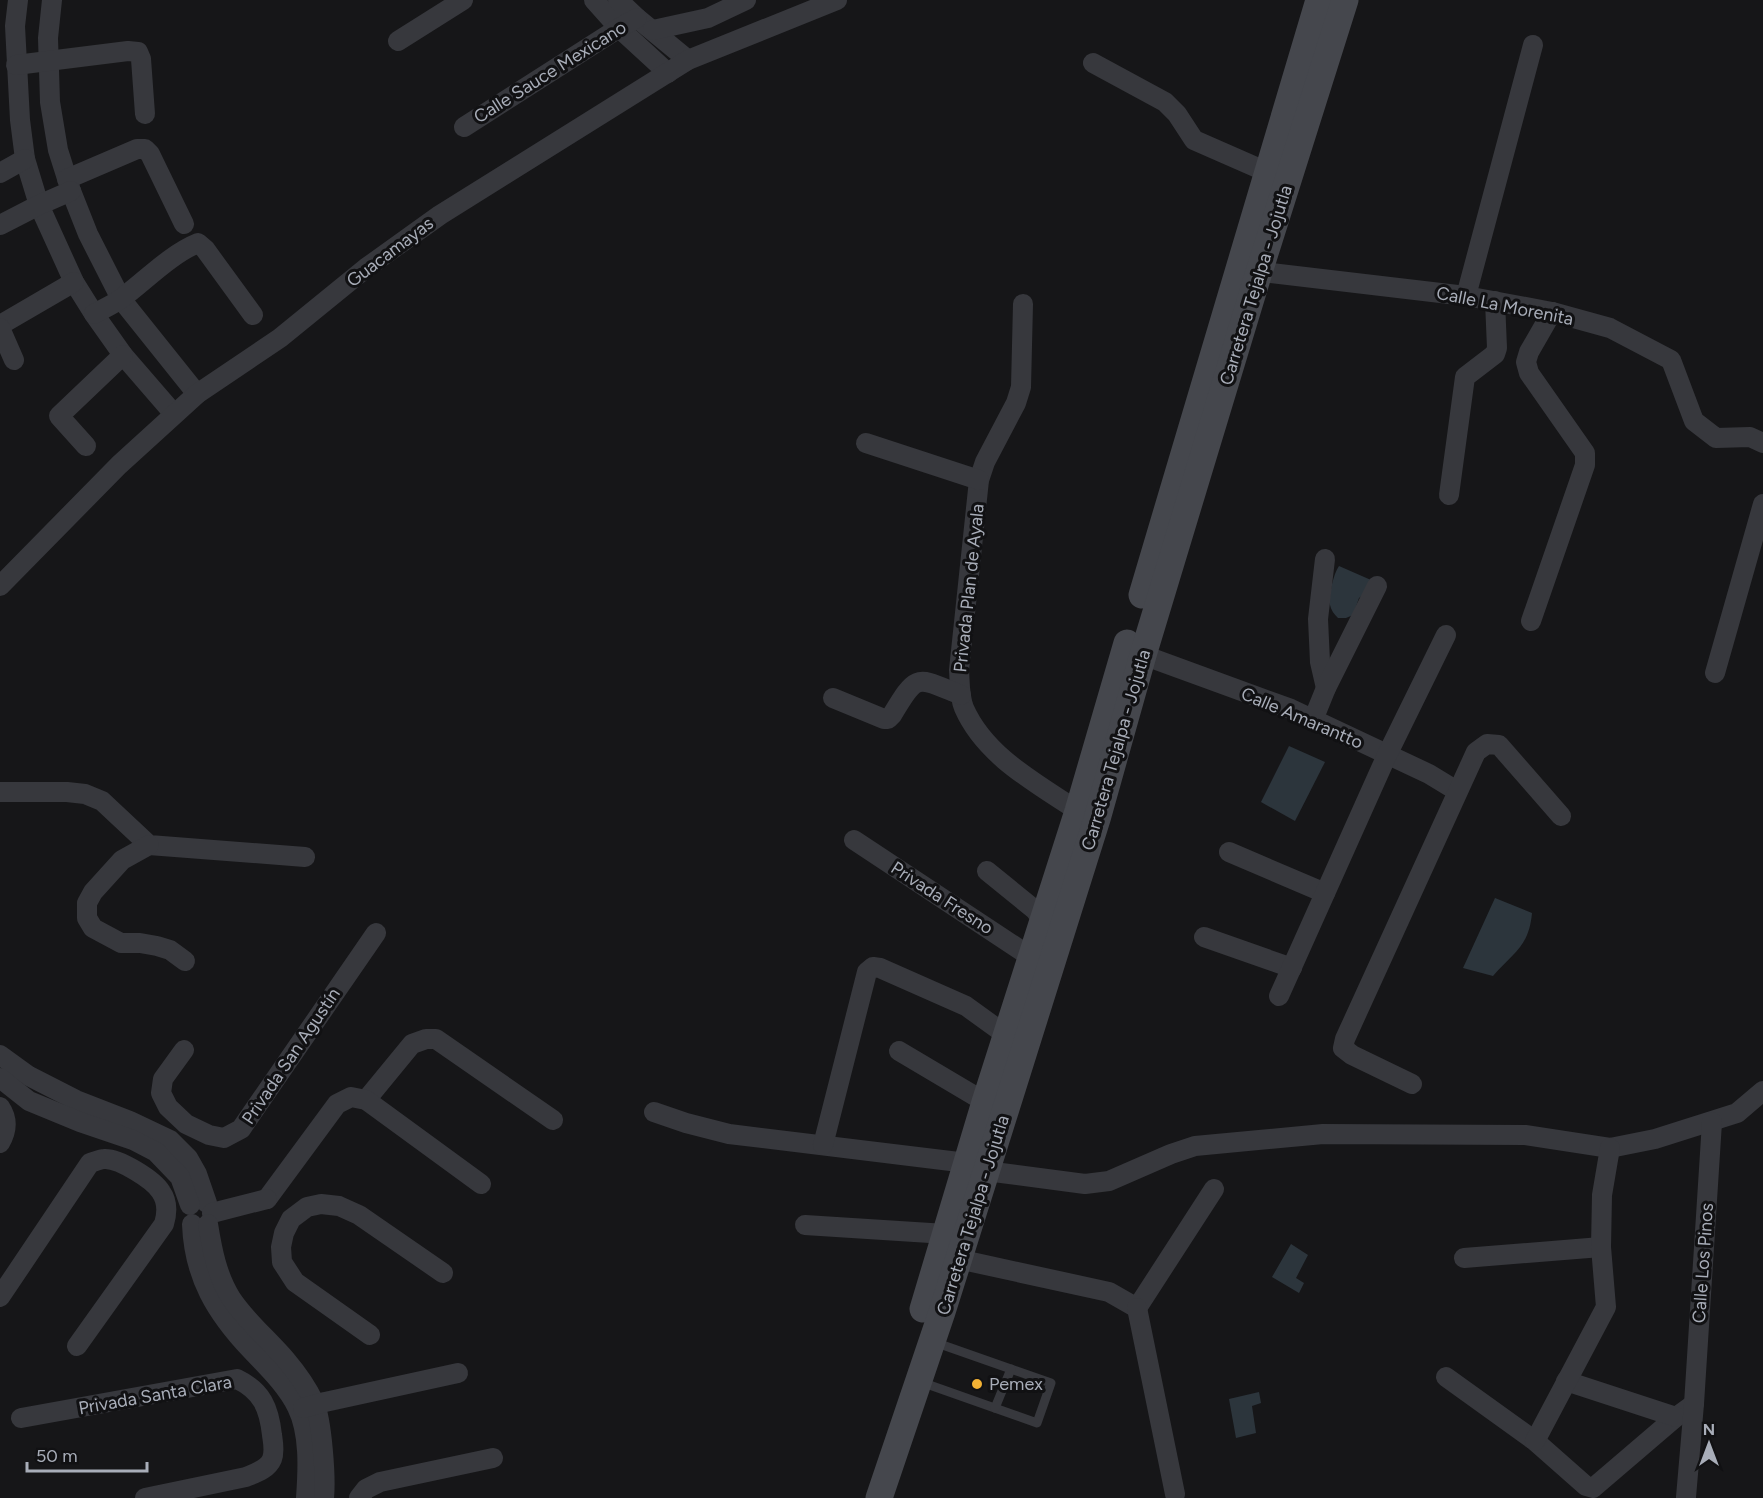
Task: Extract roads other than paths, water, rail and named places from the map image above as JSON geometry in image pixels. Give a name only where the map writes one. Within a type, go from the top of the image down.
[{"type":"main road","name":"Carretera Tejalpa - Jojutla","points":[[879,1498],[958,1259],[976,1167],[985,1102],[1006,1035],[1042,938],[1097,819],[1249,270],[1267,172],[1319,0]]},
{"type":"main road","name":"Carretera Tejalpa - Jojutla","points":[[860,1498],[915,1336],[946,1233],[976,1167],[1078,811],[1249,270],[1345,0]]},
{"type":"street","points":[[18,0],[8,27],[16,65],[25,159],[39,205],[74,282],[94,314],[123,355],[174,414]]},
{"type":"street","points":[[52,0],[48,38],[50,102],[58,150],[69,185],[88,234],[121,299],[197,394]]},
{"type":"street","points":[[398,40],[463,0]]},
{"type":"street","points":[[594,0],[619,28],[668,73]]},
{"type":"street","points":[[618,0],[688,60]]},
{"type":"street","name":"Calle Sauce Mexicano","points":[[464,127],[619,28],[708,18],[746,0]]},
{"type":"street","name":"Guacamayas","points":[[0,586],[119,465],[197,394],[280,338],[366,268],[440,215],[688,60],[837,0]]},
{"type":"street","points":[[1466,296],[1533,45]]},
{"type":"street","points":[[16,65],[128,51],[138,52],[141,59],[145,114]]},
{"type":"street","points":[[1093,63],[1165,102],[1177,114],[1194,140],[1267,172]]},
{"type":"street","points":[[0,225],[137,149],[145,149],[150,154],[184,224]]},
{"type":"street","points":[[0,173],[25,159]]},
{"type":"street","points":[[94,314],[121,299],[190,246],[198,243],[205,249],[253,315]]},
{"type":"street","name":"Calle La Morenita","points":[[1249,270],[1466,296],[1552,312],[1610,328],[1671,360],[1694,421],[1716,438],[1750,437],[1763,443]]},
{"type":"street","points":[[14,360],[0,327],[74,282]]},
{"type":"street","points":[[1449,495],[1465,377],[1495,354],[1497,348],[1495,301]]},
{"type":"street","name":"Privada Plan de Ayala","points":[[1023,304],[1021,387],[1016,403],[985,462],[980,480],[959,670],[961,695],[964,707],[979,733],[1007,764],[1078,811]]},
{"type":"street","points":[[1531,621],[1585,465],[1585,453],[1529,373],[1526,362],[1529,352],[1552,312]]},
{"type":"street","points":[[86,446],[59,416],[123,355]]},
{"type":"street","name":"Privada Plan de Ayala","points":[[866,443],[980,480]]},
{"type":"street","points":[[1715,673],[1763,504]]},
{"type":"street","points":[[1325,560],[1318,619],[1320,662],[1326,688]]},
{"type":"street","points":[[1313,720],[1326,688],[1377,586]]},
{"type":"street","points":[[1279,996],[1387,755],[1446,635]]},
{"type":"street","name":"Calle Amarantto","points":[[1143,655],[1291,709],[1428,774],[1457,791]]},
{"type":"street","name":"Privada Plan de Ayala","points":[[833,698],[888,719],[909,687],[915,683],[924,681],[961,695]]},
{"type":"street","points":[[1412,1084],[1343,1048],[1345,1039],[1476,752],[1487,744],[1499,746],[1561,816]]},
{"type":"street","points":[[0,792],[85,794],[102,801],[149,845]]},
{"type":"street","name":"Privada Fresno","points":[[854,840],[1042,938]]},
{"type":"street","points":[[185,961],[170,950],[140,943],[121,943],[93,928],[87,918],[87,903],[93,892],[122,860],[149,845],[305,857]]},
{"type":"street","points":[[1229,852],[1325,893]]},
{"type":"street","points":[[987,871],[1035,910],[1042,938]]},
{"type":"street","name":"Privada San Agustín","points":[[184,1050],[163,1079],[161,1093],[168,1107],[186,1124],[209,1135],[224,1138],[241,1130],[376,933]]},
{"type":"street","points":[[1204,936],[1292,968]]},
{"type":"street","points":[[823,1145],[867,972],[873,967],[966,1006],[1006,1035]]},
{"type":"street","points":[[366,1100],[412,1044],[426,1039],[436,1039],[554,1120]]},
{"type":"street","points":[[899,1052],[985,1102]]},
{"type":"street","points":[[1,1058],[29,1076],[76,1100],[130,1121],[163,1146],[202,1214],[214,1259],[231,1298],[286,1360],[305,1386],[307,1407],[305,1434],[308,1463],[306,1498]]},
{"type":"street","points":[[0,1078],[29,1101],[133,1140],[163,1146]]},
{"type":"street","points":[[654,1112],[729,1134],[823,1145],[1085,1184],[1109,1180],[1195,1146],[1323,1134],[1525,1135],[1610,1148],[1655,1139],[1712,1122],[1737,1113],[1762,1095]]},
{"type":"street","points":[[202,1214],[267,1199],[337,1104],[351,1097],[366,1100],[482,1184]]},
{"type":"street","points":[[0,1107],[6,1116],[6,1129],[0,1143]]},
{"type":"street","name":"Calle Los Pinos","points":[[1686,1497],[1712,1122]]},
{"type":"street","points":[[139,1172],[186,1124]]},
{"type":"street","points":[[1535,1441],[1606,1307],[1601,1247],[1602,1196],[1610,1148]]},
{"type":"street","points":[[0,1297],[90,1163],[104,1159],[116,1161],[139,1172],[161,1190],[167,1214],[164,1224],[77,1346]]},
{"type":"street","points":[[1175,1494],[1137,1308],[1214,1189]]},
{"type":"street","points":[[267,1199],[291,1219]]},
{"type":"street","points":[[370,1335],[295,1282],[282,1262],[280,1246],[291,1219],[307,1207],[321,1204],[339,1206],[359,1215],[443,1273]]},
{"type":"street","points":[[805,1225],[946,1233]]},
{"type":"street","points":[[1464,1258],[1601,1247]]},
{"type":"street","points":[[958,1259],[1109,1292],[1137,1308]]},
{"type":"street","points":[[270,1419],[307,1407],[458,1373]]},
{"type":"street","points":[[1446,1377],[1535,1441],[1586,1486],[1593,1488],[1694,1404]]},
{"type":"street","name":"Privada Santa Clara","points":[[21,1418],[237,1379],[250,1385],[261,1397],[270,1419],[272,1460],[262,1471],[246,1477],[145,1498]]},
{"type":"street","points":[[1566,1381],[1676,1417]]},
{"type":"street","points":[[307,1407],[324,1463],[324,1498]]},
{"type":"street","points":[[359,1498],[366,1489],[380,1482],[493,1458]]},
{"type":"lane","points":[[919,1382],[1037,1423],[1051,1383],[932,1341]]},
{"type":"lane","points":[[995,1408],[1011,1369]]},
{"type":"place","name":"Pemex","points":[[977,1384]]}]
